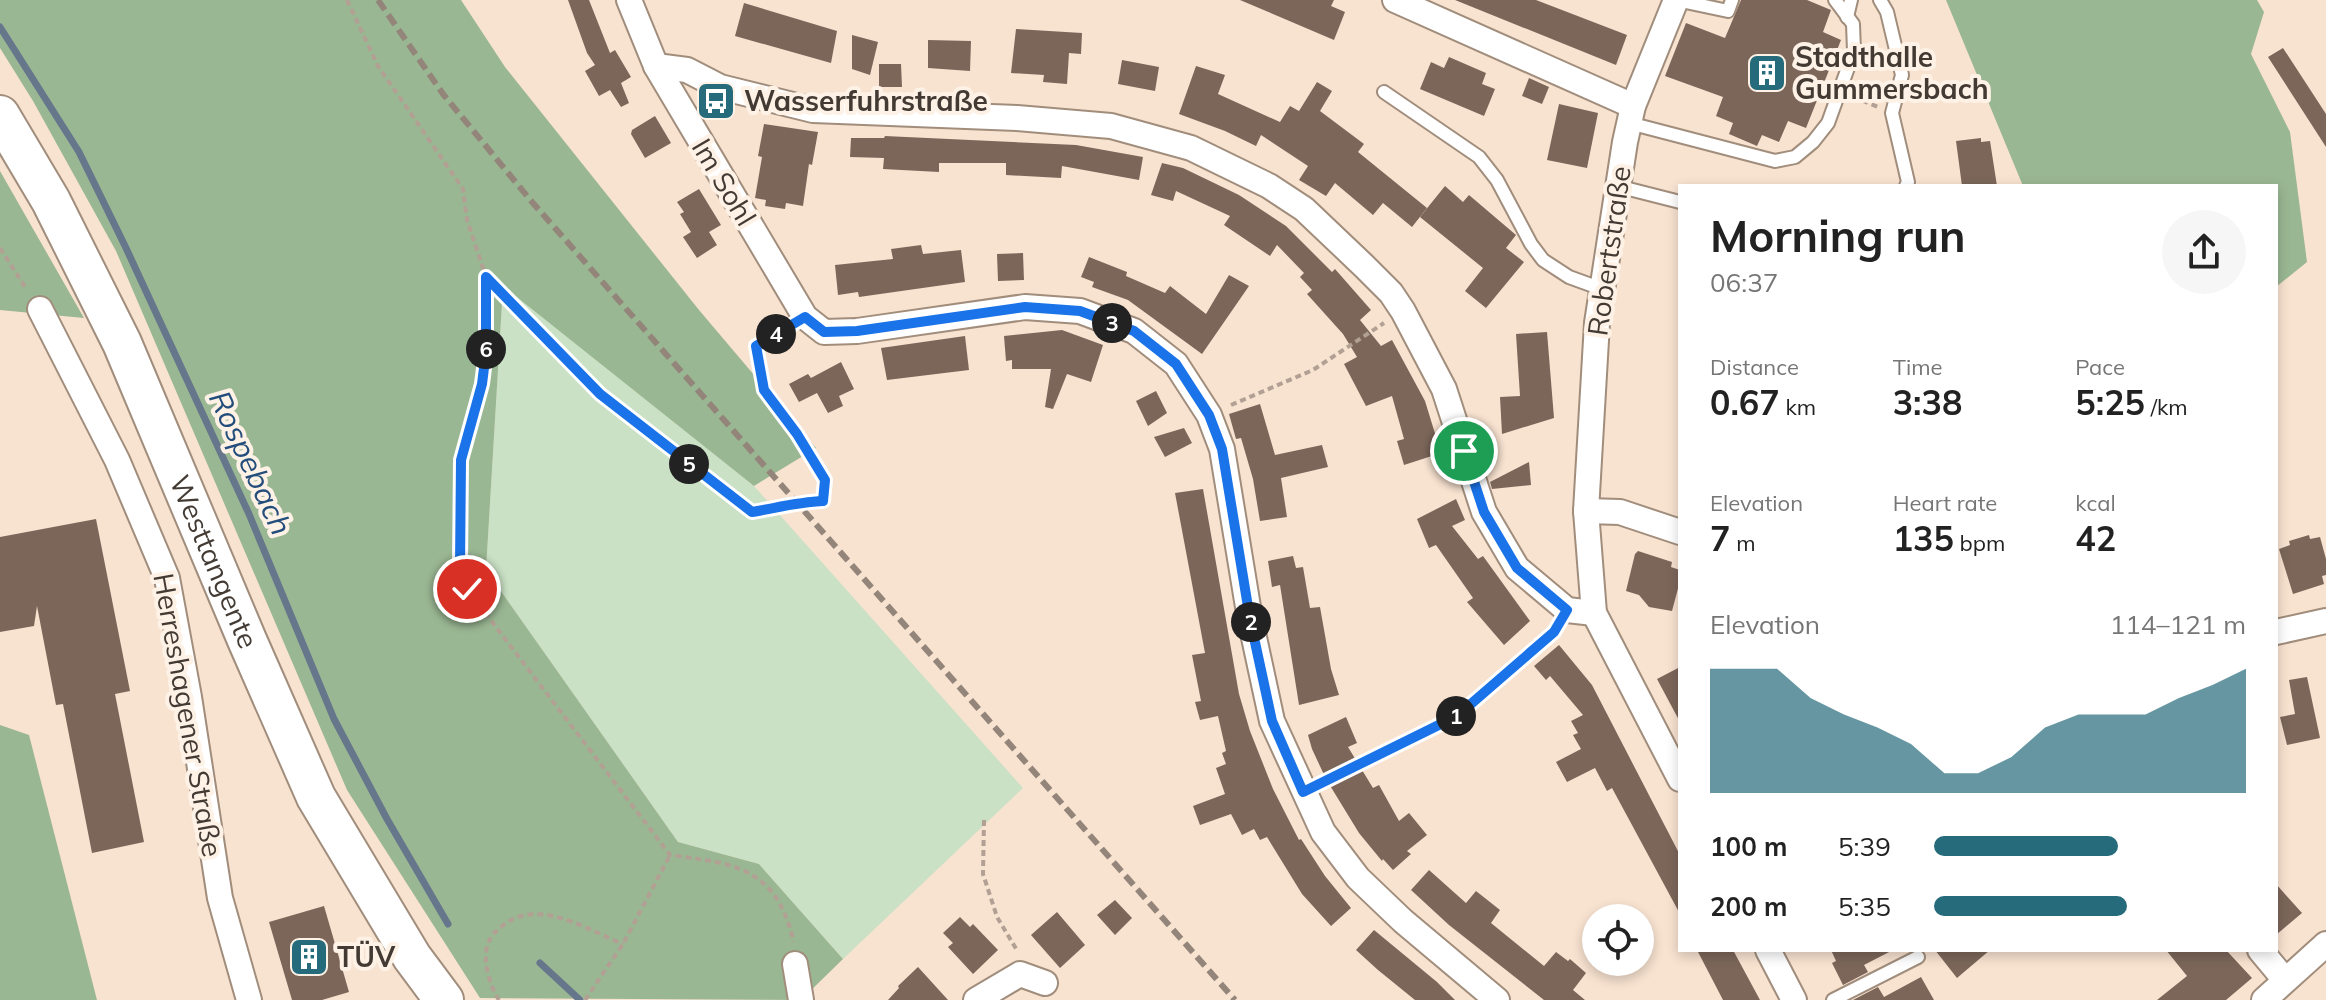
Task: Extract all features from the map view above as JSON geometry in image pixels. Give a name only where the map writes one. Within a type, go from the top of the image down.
[{"type":"main road","name":"Westtangente","points":[[0,115],[51,201],[122,343],[316,797],[412,957],[444,1000]]},
{"type":"street","name":"Im Sohl","points":[[629,0],[656,66],[805,317]]},
{"type":"street","points":[[1395,0],[1631,115]]},
{"type":"street","name":"Robertstraße","points":[[1594,613],[1586,511],[1597,323],[1631,115],[1676,0]]},
{"type":"street","points":[[656,66],[687,70],[720,87],[813,110],[1017,118],[1111,126],[1191,148],[1269,186],[1304,209],[1391,293],[1403,311],[1444,389],[1484,512],[1517,568],[1567,610],[1594,613],[1678,775]]},
{"type":"street","points":[[805,317],[824,332],[857,331],[1025,307],[1080,311],[1134,331],[1176,364],[1209,415],[1222,449],[1250,619],[1272,721],[1323,832],[1358,878],[1403,921],[1497,1000]]},
{"type":"street","name":"Herreshagener Straße","points":[[40,309],[117,460],[167,578],[220,898],[249,1000]]},
{"type":"street","points":[[1586,511],[1620,512],[1678,531]]},
{"type":"street","points":[[2278,632],[2326,621]]},
{"type":"street","points":[[2264,1000],[2326,944]]},
{"type":"street","points":[[1769,952],[1794,1000]]},
{"type":"street","points":[[2262,952],[2285,980]]},
{"type":"street","points":[[795,964],[801,1000]]},
{"type":"street","points":[[976,1000],[1020,974],[1045,983]]},
{"type":"lane","points":[[1676,0],[1728,11],[1732,0]]},
{"type":"lane","points":[[1631,115],[1775,161],[1795,157],[1813,142],[1828,123],[1854,51],[1853,24],[1835,0]]},
{"type":"lane","points":[[1847,17],[1851,0]]},
{"type":"lane","points":[[1880,0],[1887,12],[1902,75],[1892,113],[1907,184]]},
{"type":"lane","points":[[1384,92],[1479,157],[1497,180],[1531,244],[1543,260],[1569,277],[1602,289]]},
{"type":"lane","points":[[1617,186],[1678,201]]},
{"type":"lane","points":[[1833,1000],[1918,957]]},
{"type":"path","points":[[347,0],[378,66],[463,189],[467,220],[486,277],[484,368],[461,460],[460,567],[467,589],[670,855],[724,863],[757,875],[776,894],[792,931],[795,964]]},
{"type":"path","points":[[1839,92],[1892,113]]},
{"type":"path","points":[[0,248],[40,309]]},
{"type":"path","points":[[486,277],[600,394],[752,512],[796,502],[823,501],[825,480],[797,434],[764,390],[756,346],[805,317]]},
{"type":"path","points":[[1229,406],[1313,370],[1403,311]]},
{"type":"path","points":[[1303,792],[1457,716],[1554,632],[1567,610]]},
{"type":"path","points":[[984,820],[983,874],[997,917],[1022,957],[1020,974]]},
{"type":"path","points":[[585,1000],[623,944],[670,855]]},
{"type":"path","points":[[499,1000],[494,993],[485,957],[490,936],[520,914],[549,914],[623,944]]},
{"type":"green space","points":[[0,0],[461,0],[505,67],[699,310],[816,448],[754,486],[503,286],[486,570],[678,842],[759,864],[843,959],[801,1000],[480,998],[347,790],[116,251],[0,48]]},
{"type":"green space","points":[[1946,0],[2257,0],[2264,12],[2251,54],[2290,132],[2307,262],[2278,285],[2278,184],[2022,184]]},
{"type":"green space","points":[[0,171],[84,318],[0,310]]},
{"type":"green space","points":[[503,285],[754,486],[1023,788],[843,959],[759,864],[678,842],[486,570]]},
{"type":"green space","points":[[0,725],[29,735],[97,1000],[0,1000]]},
{"type":"building","points":[[568,0],[589,0],[610,53],[615,50],[631,77],[621,83],[629,103],[621,107],[610,90],[599,96],[585,71],[595,65],[587,53]]},
{"type":"building","points":[[1240,0],[1334,0],[1331,6],[1345,12],[1334,40]]},
{"type":"building","points":[[1455,0],[1536,0],[1627,35],[1616,65]]},
{"type":"building","name":"Stadthalle Gummersbach","points":[[1741,0],[1807,0],[1831,10],[1823,32],[1841,40],[1806,128],[1788,121],[1779,142],[1762,135],[1757,146],[1729,134],[1733,123],[1716,116],[1723,97],[1665,76],[1686,23],[1725,38]]},
{"type":"building","points":[[744,3],[837,31],[831,63],[735,36]]},
{"type":"building","points":[[1016,29],[1082,33],[1081,54],[1069,53],[1067,84],[1043,82],[1044,75],[1011,73]]},
{"type":"building","points":[[852,35],[878,42],[870,75],[852,69]]},
{"type":"building","points":[[928,40],[971,41],[970,71],[928,68]]},
{"type":"building","points":[[2283,48],[2326,114],[2326,147],[2268,57]]},
{"type":"building","points":[[1449,57],[1486,73],[1482,84],[1495,89],[1484,116],[1420,89],[1431,62],[1444,68]]},
{"type":"building","points":[[1122,60],[1159,67],[1155,91],[1118,84]]},
{"type":"building","points":[[879,64],[901,64],[902,87],[879,87]]},
{"type":"building","points":[[1196,66],[1225,75],[1218,94],[1280,122],[1290,106],[1299,111],[1317,82],[1332,91],[1320,111],[1364,144],[1358,152],[1427,208],[1412,227],[1383,203],[1373,215],[1335,183],[1326,196],[1299,180],[1308,166],[1261,135],[1256,146],[1179,114]]},
{"type":"building","points":[[1529,78],[1549,87],[1542,104],[1522,96]]},
{"type":"building","points":[[1559,104],[1598,113],[1587,168],[1547,160]]},
{"type":"building","points":[[655,116],[671,143],[645,158],[631,134],[632,130]]},
{"type":"building","points":[[764,124],[818,132],[812,165],[809,164],[803,206],[786,203],[785,209],[765,206],[766,200],[755,198]]},
{"type":"building","points":[[885,136],[1076,145],[1143,157],[1139,180],[1062,166],[1061,178],[1006,175],[1006,163],[939,163],[939,172],[883,169],[884,158],[850,157],[851,138]]},
{"type":"building","points":[[1981,138],[1981,142],[1990,141],[1997,184],[1962,184],[1956,141]]},
{"type":"building","points":[[1162,163],[1183,168],[1239,195],[1286,226],[1332,272],[1335,269],[1371,310],[1360,320],[1381,346],[1392,340],[1425,401],[1441,453],[1404,465],[1397,441],[1404,439],[1392,396],[1366,406],[1344,364],[1357,357],[1343,334],[1307,294],[1312,290],[1300,277],[1304,273],[1277,245],[1270,256],[1224,225],[1230,216],[1176,191],[1173,201],[1151,195]]},
{"type":"building","points":[[1445,186],[1463,202],[1469,195],[1516,235],[1506,248],[1524,262],[1486,308],[1465,291],[1483,268],[1420,217]]},
{"type":"building","points":[[699,189],[721,225],[709,232],[717,245],[697,258],[683,237],[691,232],[677,202]]},
{"type":"building","points":[[921,245],[923,254],[961,250],[965,282],[859,297],[858,292],[838,295],[835,265],[893,259],[891,249]]},
{"type":"building","points":[[1023,253],[1024,280],[998,281],[997,254]]},
{"type":"building","points":[[1089,257],[1127,272],[1126,276],[1165,293],[1170,286],[1206,314],[1229,275],[1249,286],[1202,354],[1128,300],[1092,287],[1094,282],[1081,277]]},
{"type":"building","points":[[1062,330],[1103,345],[1091,382],[1067,374],[1053,409],[1045,407],[1051,369],[1012,369],[1012,360],[1006,361],[1004,336]]},
{"type":"building","points":[[1547,332],[1554,418],[1502,434],[1500,397],[1520,396],[1516,334]]},
{"type":"building","points":[[965,336],[969,370],[887,380],[881,348]]},
{"type":"building","points":[[841,362],[854,389],[839,396],[843,406],[828,413],[817,393],[799,402],[789,384],[808,374],[811,378]]},
{"type":"building","points":[[1156,391],[1167,413],[1148,426],[1136,401]]},
{"type":"building","points":[[1260,404],[1275,455],[1322,445],[1328,467],[1281,478],[1287,517],[1260,521],[1253,479],[1241,438],[1236,439],[1229,414]]},
{"type":"building","points":[[1184,428],[1192,443],[1165,457],[1154,437]]},
{"type":"building","points":[[1529,462],[1531,485],[1492,489],[1490,482]]},
{"type":"building","points":[[1203,489],[1239,694],[1250,731],[1273,789],[1299,840],[1351,908],[1331,926],[1302,894],[1267,837],[1260,840],[1254,829],[1242,835],[1231,814],[1200,825],[1193,806],[1225,794],[1216,768],[1226,764],[1218,716],[1200,720],[1195,702],[1201,701],[1192,655],[1205,653],[1175,493]]},
{"type":"building","points":[[1456,499],[1465,520],[1452,526],[1478,559],[1483,556],[1530,621],[1504,645],[1467,602],[1473,598],[1436,545],[1429,548],[1417,519]]},
{"type":"building","points":[[96,519],[130,691],[115,694],[144,842],[92,853],[63,704],[56,705],[37,606],[34,626],[0,632],[0,537]]},
{"type":"building","points":[[2309,535],[2310,539],[2320,537],[2326,559],[2326,575],[2322,576],[2324,584],[2293,594],[2279,549],[2290,545],[2289,541]]},
{"type":"building","points":[[1638,551],[1672,562],[1671,567],[1678,569],[1678,588],[1672,611],[1649,607],[1639,595],[1626,591]]},
{"type":"building","points":[[1293,556],[1296,568],[1303,567],[1310,608],[1320,607],[1339,695],[1299,705],[1280,585],[1272,587],[1268,561]]},
{"type":"building","points":[[1559,645],[1592,685],[1678,851],[1678,910],[1612,788],[1607,791],[1595,768],[1567,782],[1556,762],[1581,749],[1573,735],[1578,733],[1571,721],[1583,715],[1550,676],[1546,680],[1534,666]]},
{"type":"building","points":[[1678,668],[1678,718],[1657,679]]},
{"type":"building","points":[[2307,677],[2320,738],[2287,745],[2280,717],[2295,714],[2289,680]]},
{"type":"building","points":[[1346,717],[1357,743],[1348,747],[1373,788],[1379,785],[1399,821],[1409,813],[1427,835],[1407,851],[1411,854],[1393,870],[1359,833],[1326,779],[1312,749],[1308,735]]},
{"type":"building","points":[[1429,870],[1466,903],[1476,891],[1500,910],[1491,923],[1544,966],[1556,952],[1582,970],[1584,976],[1573,990],[1585,1000],[1544,1000],[1449,925],[1411,890]]},
{"type":"building","points":[[2278,886],[2302,913],[2278,933]]},
{"type":"building","points":[[1115,900],[1132,918],[1115,935],[1097,915]]},
{"type":"building","name":"TÜV","points":[[324,906],[349,992],[322,1000],[292,1000],[269,922]]},
{"type":"building","points":[[1057,912],[1085,945],[1060,968],[1031,935]]},
{"type":"building","points":[[960,917],[970,927],[973,924],[998,950],[973,974],[948,947],[953,943],[943,933]]},
{"type":"building","points":[[1374,930],[1455,1000],[1415,1000],[1378,970],[1356,950]]},
{"type":"building","points":[[1698,952],[1734,952],[1760,1000],[1723,1000]]},
{"type":"building","points":[[1832,952],[1889,952],[1864,965],[1868,972],[1843,985],[1832,963],[1836,961]]},
{"type":"building","points":[[1937,952],[1988,952],[1957,978]]},
{"type":"building","points":[[2168,952],[2228,952],[2252,978],[2226,1000],[2157,1000],[2187,976]]},
{"type":"building","points":[[918,967],[948,1000],[888,1000],[898,986]]},
{"type":"building","points":[[1921,977],[1934,1000],[1853,1000],[1878,987],[1884,997]]},
{"type":"waterway","name":"Rospebach","points":[[0,27],[79,152],[249,514],[334,719],[448,924]]},
{"type":"waterway","name":"Rospebach","points":[[540,963],[580,1000]]},
{"type":"railway","points":[[378,0],[443,94],[532,202],[1235,1000]]},
{"type":"place","name":"Stadthalle Gummersbach","points":[[1767,73]]},
{"type":"place","name":"Wasserfuhrstraße","points":[[716,101]]},
{"type":"place","name":"TÜV","points":[[309,957]]},
{"type":"route","points":[[467,589],[460,567],[461,460],[482,384],[486,352],[486,277],[600,394],[752,512],[796,502],[823,501],[825,480],[797,434],[764,390],[756,346],[805,317],[824,332],[857,331],[1025,307],[1080,311],[1134,331],[1176,364],[1209,415],[1222,449],[1250,619],[1272,721],[1303,792],[1457,716],[1554,632],[1567,610],[1517,568],[1484,512],[1464,451]]}]
